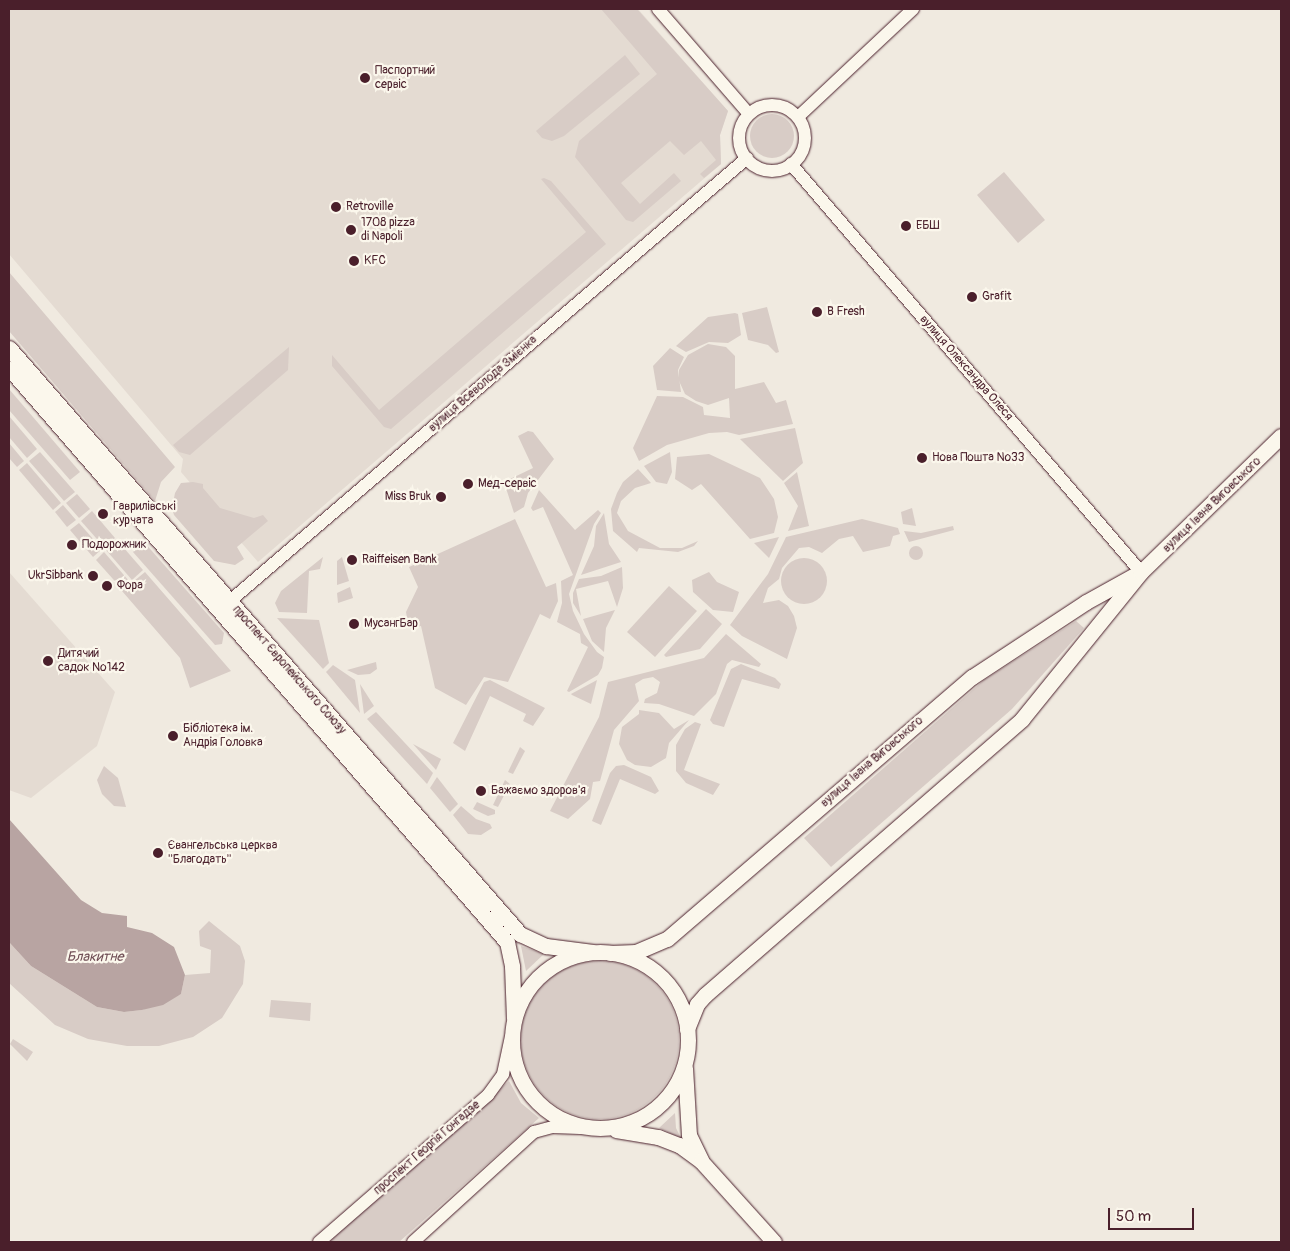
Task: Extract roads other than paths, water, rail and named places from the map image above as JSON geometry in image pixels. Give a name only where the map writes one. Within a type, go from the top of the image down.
[{"type":"main road","name":"проспект Європейського Союзу","points":[[9,348],[507,942],[512,966],[514,1018]]},
{"type":"main road","name":"проспект Європейського Союзу","points":[[9,368],[520,934],[546,946],[594,952]]},
{"type":"main road","name":"вулиця Івана Виговського","points":[[688,1029],[697,1004],[704,996],[1022,719],[1141,572],[1281,436]]},
{"type":"main road","name":"вулиця Івана Виговського","points":[[610,952],[636,952],[667,939],[992,662],[1086,602],[1141,572]]},
{"type":"main road","points":[[701,1161],[689,1136],[685,1063],[688,1029],[677,998],[656,972],[642,963],[610,952],[594,952],[567,958],[543,972],[530,986],[514,1018],[511,1037],[517,1073],[538,1104],[569,1123],[587,1128],[658,1137],[679,1145],[701,1161],[774,1242]]},
{"type":"main road","points":[[603,1129],[634,1122],[655,1109],[672,1092],[685,1063]]},
{"type":"street","points":[[658,9],[749,114]]},
{"type":"street","points":[[798,117],[912,9]]},
{"type":"street","points":[[776,104],[798,117],[804,128],[805,143],[799,156],[791,164],[770,171],[758,168],[746,158],[738,135],[749,114],[764,105],[776,104]]},
{"type":"street","name":"вулиця Всеволода Змієнка","points":[[225,606],[746,158]]},
{"type":"street","name":"вулиця Олександра Олеся","points":[[791,164],[1141,572]]},
{"type":"street","name":"проспект Георгія Гонгадзе","points":[[318,1242],[488,1095],[503,1074],[511,1037]]},
{"type":"street","points":[[413,1242],[534,1132],[553,1127],[587,1128]]},
{"type":"water","name":"Блакитне","points":[[9,819],[81,900],[102,913],[127,916],[127,927],[152,933],[174,947],[185,975],[181,994],[163,1005],[142,1010],[124,1012],[97,1007],[31,966],[9,942]]},
{"type":"place","name":"Паспортний сервіс","points":[[365,78]]},
{"type":"place","name":"Retroville","points":[[336,207]]},
{"type":"place","name":"ЕБШ","points":[[906,226]]},
{"type":"place","name":"1708 pizza di Napoli","points":[[351,230]]},
{"type":"place","name":"KFC","points":[[354,261]]},
{"type":"place","name":"Grafit","points":[[972,297]]},
{"type":"place","name":"B Fresh","points":[[817,312]]},
{"type":"place","name":"Нова Пошта №33","points":[[922,458]]},
{"type":"place","name":"Мед-сервіс","points":[[468,484]]},
{"type":"place","name":"Miss Bruk","points":[[441,497]]},
{"type":"place","name":"Гаврилівські курчата","points":[[103,514]]},
{"type":"place","name":"Подорожник","points":[[72,545]]},
{"type":"place","name":"Raiffeisen Bank","points":[[352,560]]},
{"type":"place","name":"UkrSibbank","points":[[93,576]]},
{"type":"place","name":"Фора","points":[[107,586]]},
{"type":"place","name":"МусангБар","points":[[354,624]]},
{"type":"place","name":"Дитячий садок №142","points":[[48,661]]},
{"type":"place","name":"Бібліотека ім. Андрія Головка","points":[[173,736]]},
{"type":"place","name":"Бажаємо здоров'я","points":[[481,791]]},
{"type":"place","name":"Євангельська церква ''Благодать''","points":[[158,853]]}]
